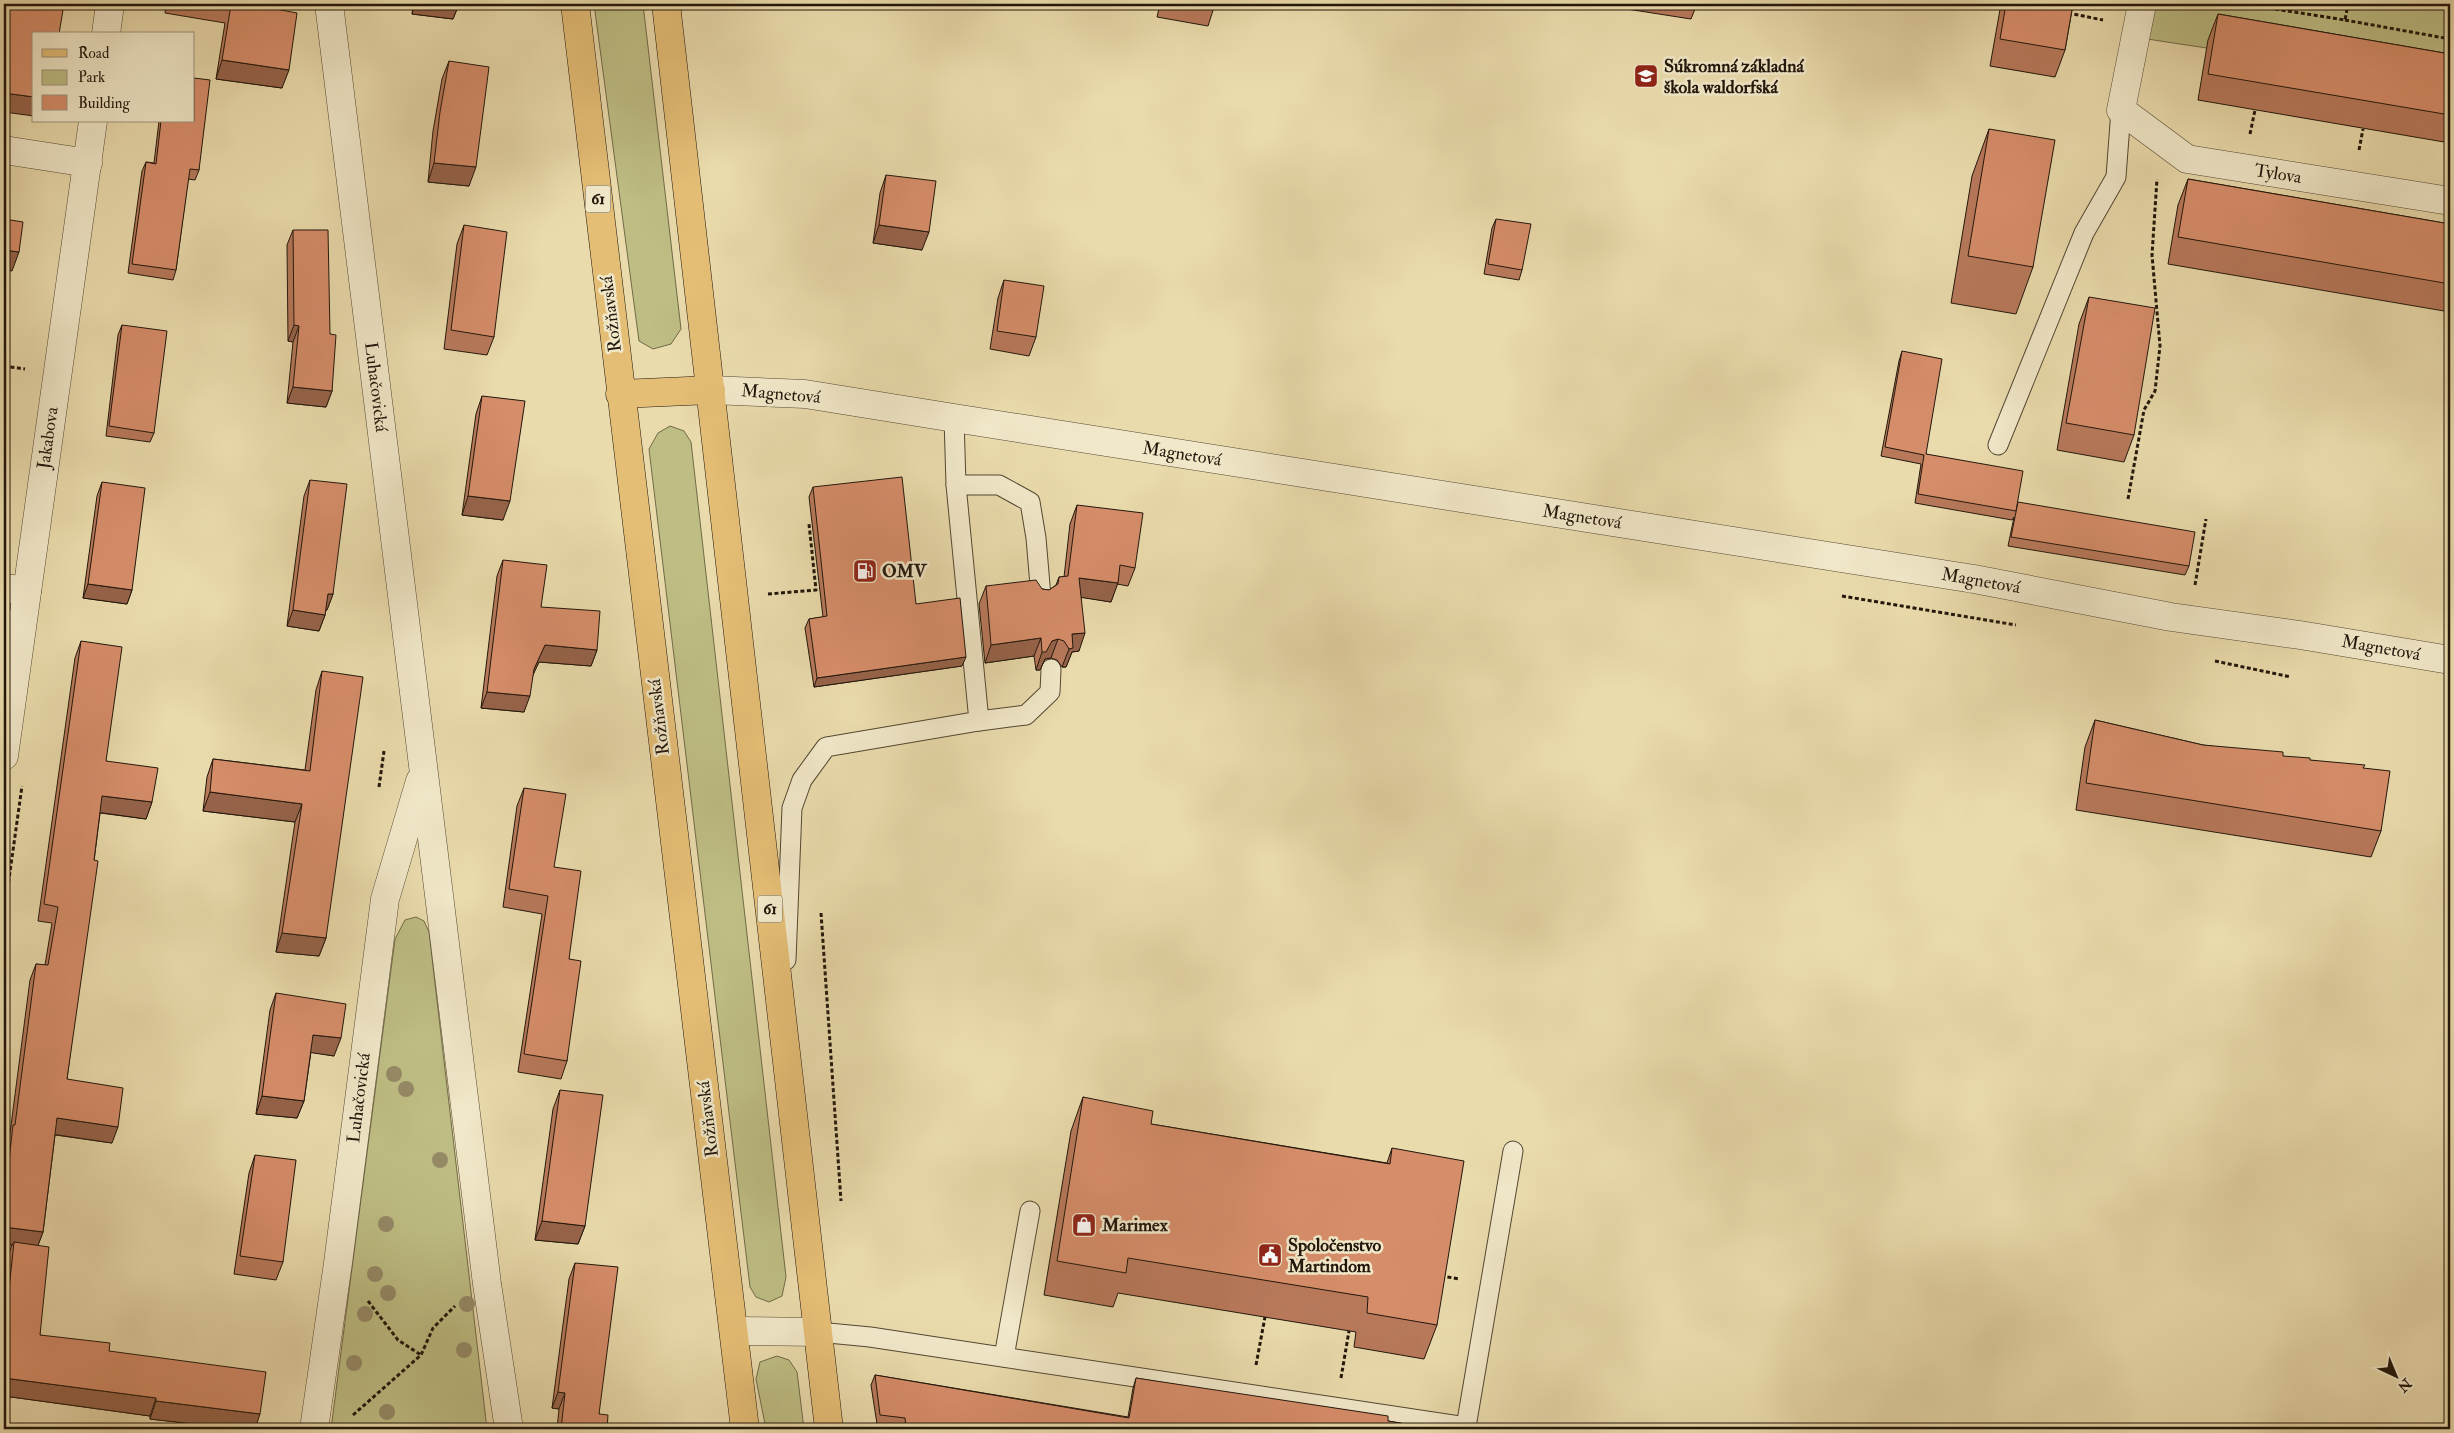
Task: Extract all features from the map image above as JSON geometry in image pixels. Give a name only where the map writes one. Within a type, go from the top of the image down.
[{"type":"main road","name":"Rožňavská","points":[[575,4],[620,394],[745,1429]]},
{"type":"main road","name":"61","points":[[666,4],[830,1429]]},
{"type":"main road","points":[[620,394],[711,390]]},
{"type":"street","points":[[106,32],[110,4]]},
{"type":"street","name":"Luhačovická","points":[[328,4],[487,1284],[509,1429]]},
{"type":"street","points":[[2121,110],[2142,4]]},
{"type":"street","name":"Tylova","points":[[2121,110],[2187,159],[2450,201]]},
{"type":"street","name":"Jakabova","points":[[4,756],[15,590],[88,162],[93,122]]},
{"type":"street","points":[[4,150],[88,162]]},
{"type":"street","name":"Magnetová","points":[[711,390],[805,394],[1964,578],[2171,616],[2450,660]]},
{"type":"street","name":"Luhačovická","points":[[314,1429],[338,1263],[384,899],[423,770]]},
{"type":"street","points":[[734,1331],[818,1332]]},
{"type":"lane","points":[[1998,445],[2084,233],[2116,177],[2121,110]]},
{"type":"lane","points":[[954,418],[956,486],[979,721]]},
{"type":"lane","points":[[956,486],[999,485],[1030,502],[1036,538],[1041,597]]},
{"type":"lane","points":[[783,1024],[792,808],[802,780],[826,747],[979,721],[1026,715],[1050,692],[1051,669]]},
{"type":"lane","points":[[818,1332],[870,1337],[1466,1428],[1513,1151]]},
{"type":"lane","points":[[1004,1358],[1030,1211]]},
{"type":"path","points":[[2243,4],[2450,39]]},
{"type":"path","points":[[2345,20],[2348,4]]},
{"type":"path","points":[[2066,13],[2108,21]]},
{"type":"path","points":[[2128,499],[2144,410],[2155,390],[2160,346],[2152,255],[2158,174]]},
{"type":"path","points":[[4,366],[25,369]]},
{"type":"path","points":[[2197,576],[2206,519]]},
{"type":"path","points":[[765,594],[816,590],[809,524]]},
{"type":"path","points":[[379,789],[385,749]]},
{"type":"path","points":[[338,1263],[398,1340],[421,1355]]},
{"type":"path","points":[[351,1417],[421,1355],[433,1328],[471,1289],[487,1284]]},
{"type":"path","points":[[1251,1395],[1265,1317]]},
{"type":"path","points":[[1335,1408],[1349,1331]]},
{"type":"green space","points":[[594,4],[643,4],[681,329],[671,344],[653,349],[639,341]]},
{"type":"green space","points":[[2142,4],[2450,4],[2450,85],[2134,37]]},
{"type":"green space","points":[[670,426],[684,431],[691,442],[786,1277],[782,1296],[769,1302],[756,1297],[750,1287],[649,449],[658,433]]},
{"type":"green space","points":[[416,917],[424,921],[429,932],[487,1429],[331,1429],[395,939],[405,920]]},
{"type":"green space","points":[[777,1356],[789,1360],[797,1372],[804,1429],[766,1429],[756,1379],[760,1362]]},
{"type":"building","points":[[4,4],[64,4],[59,32],[32,32],[32,97],[4,93]]},
{"type":"building","points":[[223,4],[277,4],[276,9],[297,13],[289,70],[222,60],[231,5]]},
{"type":"building","points":[[1192,4],[1215,4],[1214,8]]},
{"type":"building","points":[[2006,4],[2073,4],[2065,50],[2000,39]]},
{"type":"building","points":[[2218,14],[2450,54],[2450,115],[2208,74]]},
{"type":"building","points":[[449,61],[489,67],[476,167],[434,163]]},
{"type":"building","points":[[195,78],[210,80],[199,170],[190,169],[176,270],[132,264],[146,162],[156,164],[161,122],[195,122]]},
{"type":"building","points":[[1989,129],[2055,140],[2033,267],[1968,256]]},
{"type":"building","points":[[886,175],[936,181],[929,232],[879,225]]},
{"type":"building","points":[[2188,179],[2450,224],[2450,284],[2178,237]]},
{"type":"building","points":[[4,219],[23,222],[19,252],[4,250]]},
{"type":"building","points":[[1496,219],[1531,224],[1522,270],[1488,264]]},
{"type":"building","points":[[464,225],[507,232],[494,337],[451,330]]},
{"type":"building","points":[[293,230],[328,230],[330,334],[336,335],[332,391],[293,387],[299,326],[294,325]]},
{"type":"building","points":[[1004,280],[1044,286],[1036,337],[997,331]]},
{"type":"building","points":[[2089,297],[2155,308],[2134,435],[2066,423]]},
{"type":"building","points":[[122,325],[167,331],[154,433],[109,426]]},
{"type":"building","points":[[1902,351],[1942,359],[1926,454],[2023,471],[2016,511],[1918,494],[1924,455],[1885,447]]},
{"type":"building","points":[[4,392],[9,392],[4,431]]},
{"type":"building","points":[[482,396],[525,401],[510,501],[468,496]]},
{"type":"building","points":[[902,477],[916,604],[960,598],[966,657],[817,678],[809,619],[827,616],[813,487]]},
{"type":"building","points":[[310,480],[347,484],[333,594],[328,594],[325,615],[293,610]]},
{"type":"building","points":[[102,482],[145,488],[132,590],[88,584]]},
{"type":"building","points":[[2018,502],[2195,532],[2189,566],[2011,537]]},
{"type":"building","points":[[1077,505],[1143,513],[1135,568],[1120,565],[1118,583],[1079,578],[1085,633],[1072,634],[1073,648],[1069,649],[1064,641],[1058,639],[1052,641],[1046,652],[1042,652],[1041,638],[991,645],[986,586],[1036,580],[1042,589],[1049,590],[1058,584],[1059,577],[1068,576]]},
{"type":"building","points":[[503,560],[547,565],[541,607],[600,611],[597,650],[545,645],[534,669],[530,696],[487,692]]},
{"type":"building","points":[[81,641],[122,647],[106,761],[158,768],[152,802],[102,796],[94,860],[98,861],[67,1079],[123,1088],[118,1127],[57,1118],[43,1232],[4,1227],[4,1206],[13,1125],[15,1125],[36,964],[48,965],[58,907],[44,904]]},
{"type":"building","points":[[322,671],[363,677],[326,938],[282,933],[302,804],[210,792],[213,759],[310,771]]},
{"type":"building","points":[[2095,720],[2203,745],[2283,752],[2283,756],[2365,765],[2363,768],[2390,771],[2381,831],[2086,783]]},
{"type":"building","points":[[524,788],[566,794],[554,867],[581,871],[569,959],[581,961],[567,1061],[524,1054],[548,896],[509,889]]},
{"type":"building","points":[[276,993],[346,1004],[341,1038],[313,1035],[304,1101],[262,1096]]},
{"type":"building","points":[[560,1090],[603,1095],[585,1226],[542,1221]]},
{"type":"building","points":[[1083,1097],[1153,1111],[1151,1124],[1390,1164],[1392,1148],[1464,1161],[1437,1325],[1367,1313],[1368,1297],[1128,1258],[1126,1273],[1057,1261]]},
{"type":"building","points":[[255,1155],[296,1160],[283,1262],[240,1256]]},
{"type":"building","points":[[14,1242],[49,1247],[40,1335],[110,1343],[109,1351],[266,1372],[260,1414],[156,1401],[156,1398],[4,1378],[4,1337]]},
{"type":"building","points":[[575,1263],[618,1267],[599,1414],[608,1415],[607,1429],[561,1429],[565,1393],[558,1392]]},
{"type":"building","points":[[875,1375],[1129,1418],[1136,1378],[1388,1416],[1388,1421],[1435,1429],[976,1429],[942,1424],[942,1429],[906,1429],[905,1418],[880,1415]]},
{"type":"place","name":"Súkromná základná škola waldorfská","points":[[1646,76]]},
{"type":"place","name":"OMV","points":[[865,571]]},
{"type":"place","name":"Marimex","points":[[1084,1225]]},
{"type":"place","name":"Spoločenstvo Martindom","points":[[1270,1255]]}]
